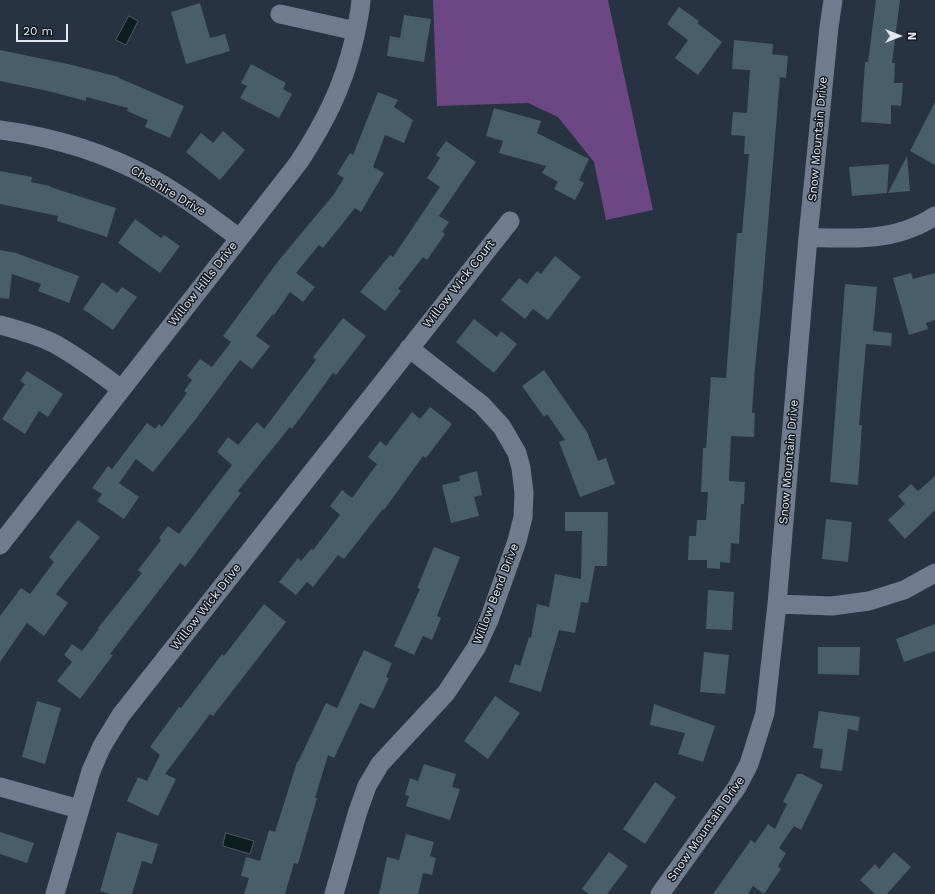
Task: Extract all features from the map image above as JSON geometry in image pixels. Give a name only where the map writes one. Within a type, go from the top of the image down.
[{"type":"street","name":"Willow Hills Drive","points":[[0,545],[299,162],[319,130],[336,96],[349,64],[356,31],[360,0]]},
{"type":"street","name":"Snow Mountain Drive","points":[[660,894],[737,787],[749,764],[765,713],[777,604],[808,237],[828,27],[833,0]]},
{"type":"street","points":[[280,14],[356,31]]},
{"type":"street","name":"Cheshire Drive","points":[[0,130],[47,138],[83,148],[118,162],[153,179],[186,199],[239,238]]},
{"type":"street","points":[[808,237],[855,239],[881,237],[905,231],[928,221],[935,216]]},
{"type":"street","name":"Willow Wick Court","points":[[409,348],[510,221]]},
{"type":"street","points":[[0,324],[29,333],[55,344],[121,389]]},
{"type":"street","name":"Willow Wick Drive","points":[[55,894],[79,809],[96,758],[111,730],[121,715],[409,348]]},
{"type":"street","name":"Willow Bend Drive","points":[[334,894],[358,811],[367,786],[380,764],[446,692],[476,648],[489,620],[517,541],[522,517],[524,493],[521,468],[516,453],[502,427],[482,405],[409,348]]},
{"type":"street","points":[[777,604],[832,606],[869,601],[904,590],[935,573]]},
{"type":"street","points":[[0,787],[79,809]]},
{"type":"shaded area","points":[[433,0],[608,0],[653,210],[606,220],[594,162],[558,117],[528,103],[437,106]]},
{"type":"shaded area","points":[[129,16],[138,21],[126,45],[116,40]]},
{"type":"shaded area","points":[[226,833],[254,841],[250,854],[223,846]]},
{"type":"building","points":[[876,0],[900,0],[892,63],[895,63],[894,83],[903,83],[901,106],[891,105],[891,124],[861,122],[865,62],[868,62]]},
{"type":"building","points":[[200,3],[210,38],[225,34],[230,51],[186,64],[171,12]]},
{"type":"building","points":[[679,7],[699,21],[697,23],[722,42],[698,75],[675,58],[688,40],[667,24]]},
{"type":"building","points":[[404,15],[431,19],[424,62],[387,56],[390,36],[400,38]]},
{"type":"building","points":[[734,40],[773,44],[772,54],[788,56],[786,78],[780,77],[755,368],[752,413],[755,413],[754,437],[731,436],[729,481],[745,482],[744,504],[741,504],[739,544],[731,543],[730,563],[720,562],[720,569],[707,568],[707,560],[688,560],[689,536],[696,536],[697,520],[706,520],[708,492],[701,492],[703,448],[706,448],[711,377],[726,378],[737,233],[742,233],[749,154],[744,154],[745,136],[731,135],[733,112],[747,113],[750,70],[732,69]]},
{"type":"building","points":[[0,50],[68,64],[119,77],[184,106],[170,138],[145,127],[148,120],[127,111],[128,108],[86,97],[86,101],[0,81]]},
{"type":"building","points":[[251,64],[286,83],[283,89],[292,94],[279,118],[240,98],[247,86],[241,83]]},
{"type":"building","points":[[378,92],[398,100],[394,107],[413,120],[404,143],[385,135],[373,167],[384,173],[361,212],[355,208],[323,248],[319,245],[296,273],[315,287],[303,302],[290,292],[274,315],[273,314],[256,336],[270,346],[252,369],[240,360],[195,420],[153,472],[136,459],[119,483],[139,497],[124,519],[97,501],[102,494],[92,488],[108,466],[112,469],[147,423],[155,429],[159,424],[162,427],[187,393],[184,391],[192,380],[187,376],[200,359],[212,367],[231,342],[223,336],[279,260],[334,194],[344,178],[337,174],[350,153],[353,155]]},
{"type":"building","points":[[935,102],[935,165],[910,151]]},
{"type":"building","points":[[494,108],[541,121],[537,133],[589,159],[579,180],[584,183],[575,200],[554,189],[558,182],[542,173],[546,166],[499,153],[503,141],[486,136]]},
{"type":"building","points":[[223,131],[245,150],[220,180],[186,152],[201,133],[213,143]]},
{"type":"building","points":[[446,141],[476,162],[439,216],[449,222],[442,232],[445,234],[427,260],[423,257],[398,289],[401,291],[385,311],[360,292],[390,255],[393,257],[440,187],[427,178],[440,158],[436,155]]},
{"type":"building","points":[[907,156],[910,191],[888,193]]},
{"type":"building","points":[[889,164],[887,193],[852,196],[849,167]]},
{"type":"building","points":[[0,171],[32,177],[31,182],[50,186],[116,208],[107,237],[57,221],[58,216],[0,204]]},
{"type":"building","points":[[135,219],[161,238],[164,235],[180,246],[160,273],[118,243]]},
{"type":"building","points":[[0,250],[16,253],[79,276],[69,303],[38,291],[41,284],[12,274],[9,299],[0,298]]},
{"type":"building","points":[[555,256],[581,277],[548,320],[533,309],[525,319],[501,300],[519,278],[527,284],[537,271],[541,274]]},
{"type":"building","points":[[911,273],[913,279],[935,273],[935,320],[926,323],[928,329],[909,335],[893,278]]},
{"type":"building","points":[[102,282],[117,293],[122,287],[137,297],[113,330],[83,309]]},
{"type":"building","points":[[845,284],[877,287],[873,331],[892,333],[891,346],[866,344],[859,425],[862,425],[858,485],[830,482]]},
{"type":"building","points":[[343,318],[366,336],[336,375],[333,373],[292,429],[290,427],[238,491],[241,493],[185,567],[180,563],[110,654],[113,655],[80,699],[57,681],[72,662],[64,655],[72,644],[82,651],[99,629],[98,628],[142,573],[138,570],[161,540],[159,538],[168,526],[179,534],[232,465],[217,452],[228,437],[238,445],[257,422],[264,429],[316,360],[313,357]]},
{"type":"building","points":[[474,319],[497,337],[501,331],[517,344],[494,373],[456,342]]},
{"type":"building","points":[[544,370],[587,432],[598,461],[606,458],[615,484],[580,497],[559,442],[565,440],[547,414],[544,417],[522,386]]},
{"type":"building","points":[[27,371],[63,394],[48,417],[39,411],[25,434],[2,419],[25,384],[20,381]]},
{"type":"building","points":[[430,407],[452,424],[426,458],[423,456],[384,510],[383,509],[344,559],[338,555],[313,587],[307,582],[296,595],[279,582],[298,558],[301,561],[311,549],[313,550],[340,515],[330,506],[342,490],[352,498],[377,464],[368,457],[380,441],[386,446],[412,412],[420,419]]},
{"type":"building","points":[[477,471],[482,495],[474,497],[479,516],[451,523],[442,485],[460,481],[459,476]]},
{"type":"building","points":[[935,476],[935,510],[905,539],[888,520],[905,504],[898,496],[911,484],[918,491]]},
{"type":"building","points":[[565,512],[608,512],[607,566],[595,566],[588,603],[581,602],[575,633],[559,630],[541,692],[509,682],[515,664],[520,666],[529,637],[531,638],[537,604],[549,607],[555,574],[581,579],[582,531],[565,531]]},
{"type":"building","points":[[826,519],[852,522],[848,562],[822,559]]},
{"type":"building","points":[[78,520],[100,537],[56,594],[68,603],[44,636],[27,623],[0,662],[0,616],[21,588],[30,594],[54,562],[49,557]]},
{"type":"building","points":[[434,547],[460,557],[437,616],[441,618],[432,640],[423,636],[414,655],[394,646],[420,589],[417,588]]},
{"type":"building","points":[[708,590],[734,592],[732,630],[706,629]]},
{"type":"building","points":[[264,604],[286,622],[213,716],[210,714],[165,774],[176,779],[158,816],[127,801],[138,777],[147,781],[160,755],[150,747],[179,707],[181,708],[222,654],[224,656]]},
{"type":"building","points":[[935,624],[935,651],[904,662],[896,639]]},
{"type":"building","points":[[818,647],[860,647],[859,675],[818,674]]},
{"type":"building","points":[[364,650],[392,663],[386,677],[389,678],[374,709],[360,703],[334,758],[328,755],[298,864],[294,863],[285,894],[244,894],[249,878],[241,876],[246,857],[260,861],[269,830],[275,832],[297,762],[326,703],[337,708]]},
{"type":"building","points":[[704,652],[729,655],[725,694],[700,692]]},
{"type":"building","points":[[495,696],[520,713],[488,759],[464,741]]},
{"type":"building","points":[[37,701],[61,708],[45,764],[22,757]]},
{"type":"building","points":[[654,704],[715,726],[703,762],[678,754],[685,733],[650,725]]},
{"type":"building","points":[[819,711],[860,717],[858,731],[848,729],[842,771],[820,768],[823,749],[813,748]]},
{"type":"building","points":[[424,764],[456,774],[452,787],[460,789],[450,820],[406,806],[409,796],[405,795],[410,778],[418,781]]},
{"type":"building","points":[[797,774],[802,774],[823,785],[801,830],[794,826],[779,848],[786,853],[778,866],[781,869],[764,894],[753,886],[748,894],[713,894],[751,840],[755,843],[768,824],[775,829],[787,804],[783,802]]},
{"type":"building","points":[[655,782],[676,797],[645,844],[623,829]]},
{"type":"building","points":[[0,832],[34,843],[27,863],[0,854]]},
{"type":"building","points":[[117,832],[158,844],[152,864],[142,861],[132,894],[110,894],[100,891]]},
{"type":"building","points":[[406,834],[434,842],[430,856],[436,858],[432,875],[423,873],[418,894],[379,894],[387,857],[399,860]]},
{"type":"building","points":[[609,852],[628,866],[607,894],[589,894],[582,889]]},
{"type":"building","points":[[894,852],[911,867],[887,894],[875,894],[860,880],[875,864],[879,869]]}]
